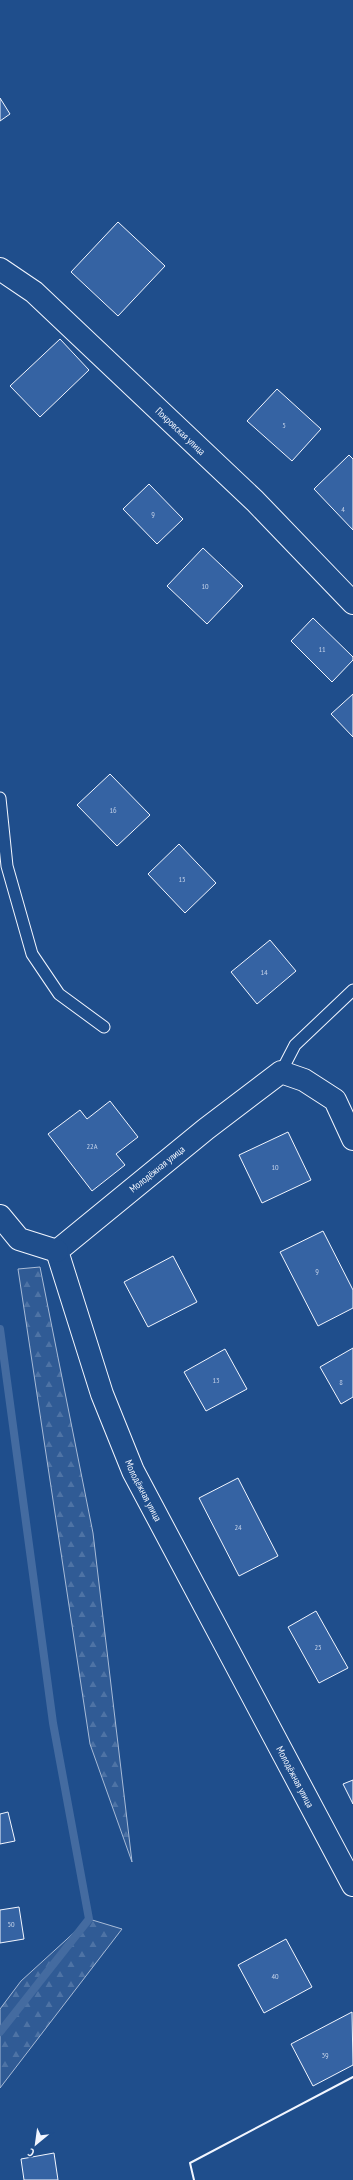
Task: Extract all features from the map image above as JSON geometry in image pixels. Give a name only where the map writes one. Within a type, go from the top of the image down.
[{"type":"street","name":"Покровская улица","points":[[0,269],[34,292],[210,458],[255,501],[353,603]]},
{"type":"street","name":"Молодёжная улица","points":[[281,1072],[206,1129],[57,1251],[102,1394],[133,1471],[353,1885]]},
{"type":"street","points":[[281,1072],[304,1080],[335,1100],[353,1139]]},
{"type":"street","points":[[0,1216],[18,1239],[57,1251]]},
{"type":"lane","points":[[0,798],[7,866],[32,954],[59,994],[104,1027]]},
{"type":"lane","points":[[281,1072],[295,1045],[353,990]]},
{"type":"green space","points":[[40,1267],[93,1533],[132,1862],[90,1744],[18,1269]]},
{"type":"green space","points":[[89,1919],[122,1929],[0,2088],[0,2009],[21,1981]]},
{"type":"building","points":[[0,98],[10,114],[0,121]]},
{"type":"building","points":[[118,222],[165,266],[118,316],[71,272]]},
{"type":"building","points":[[60,339],[89,370],[40,417],[10,386]]},
{"type":"building","points":[[277,389],[321,429],[292,461],[247,421]]},
{"type":"building","points":[[349,455],[353,459],[353,530],[314,489]]},
{"type":"building","points":[[149,484],[183,519],[157,544],[123,509]]},
{"type":"building","points":[[203,548],[243,586],[207,624],[167,586]]},
{"type":"building","points":[[313,618],[353,657],[353,660],[332,682],[291,641]]},
{"type":"building","points":[[353,694],[353,737],[331,714]]},
{"type":"building","points":[[110,774],[150,815],[117,846],[77,805]]},
{"type":"building","points":[[179,844],[216,883],[185,913],[148,874]]},
{"type":"building","points":[[270,940],[296,971],[257,1004],[231,972]]},
{"type":"building","points":[[110,1101],[138,1137],[116,1154],[125,1165],[92,1191],[48,1134],[80,1110],[87,1119]]},
{"type":"building","points":[[288,1132],[311,1180],[262,1203],[239,1155]]},
{"type":"building","points":[[323,1231],[353,1290],[353,1308],[318,1326],[280,1252]]},
{"type":"building","points":[[173,1256],[197,1302],[148,1327],[124,1282]]},
{"type":"building","points":[[353,1348],[353,1397],[341,1404],[320,1367]]},
{"type":"building","points":[[225,1349],[247,1389],[206,1411],[184,1372]]},
{"type":"building","points":[[238,1478],[278,1556],[239,1576],[199,1498]]},
{"type":"building","points":[[316,1611],[348,1668],[319,1683],[288,1627]]},
{"type":"building","points":[[353,1780],[353,1804],[343,1784]]},
{"type":"building","points":[[8,1812],[15,1841],[0,1844],[0,1814]]},
{"type":"building","points":[[19,1907],[24,1939],[0,1943],[0,1910]]},
{"type":"building","points":[[286,1939],[312,1987],[264,2013],[238,1965]]},
{"type":"building","points":[[352,2012],[353,2065],[313,2086],[291,2044]]},
{"type":"building","points":[[54,2153],[58,2180],[24,2180],[21,2159]]},
{"type":"waterway","points":[[0,1329],[53,1723],[89,1919],[0,2032]]},
{"type":"wall","points":[[194,2180],[190,2163],[353,2077]]}]
